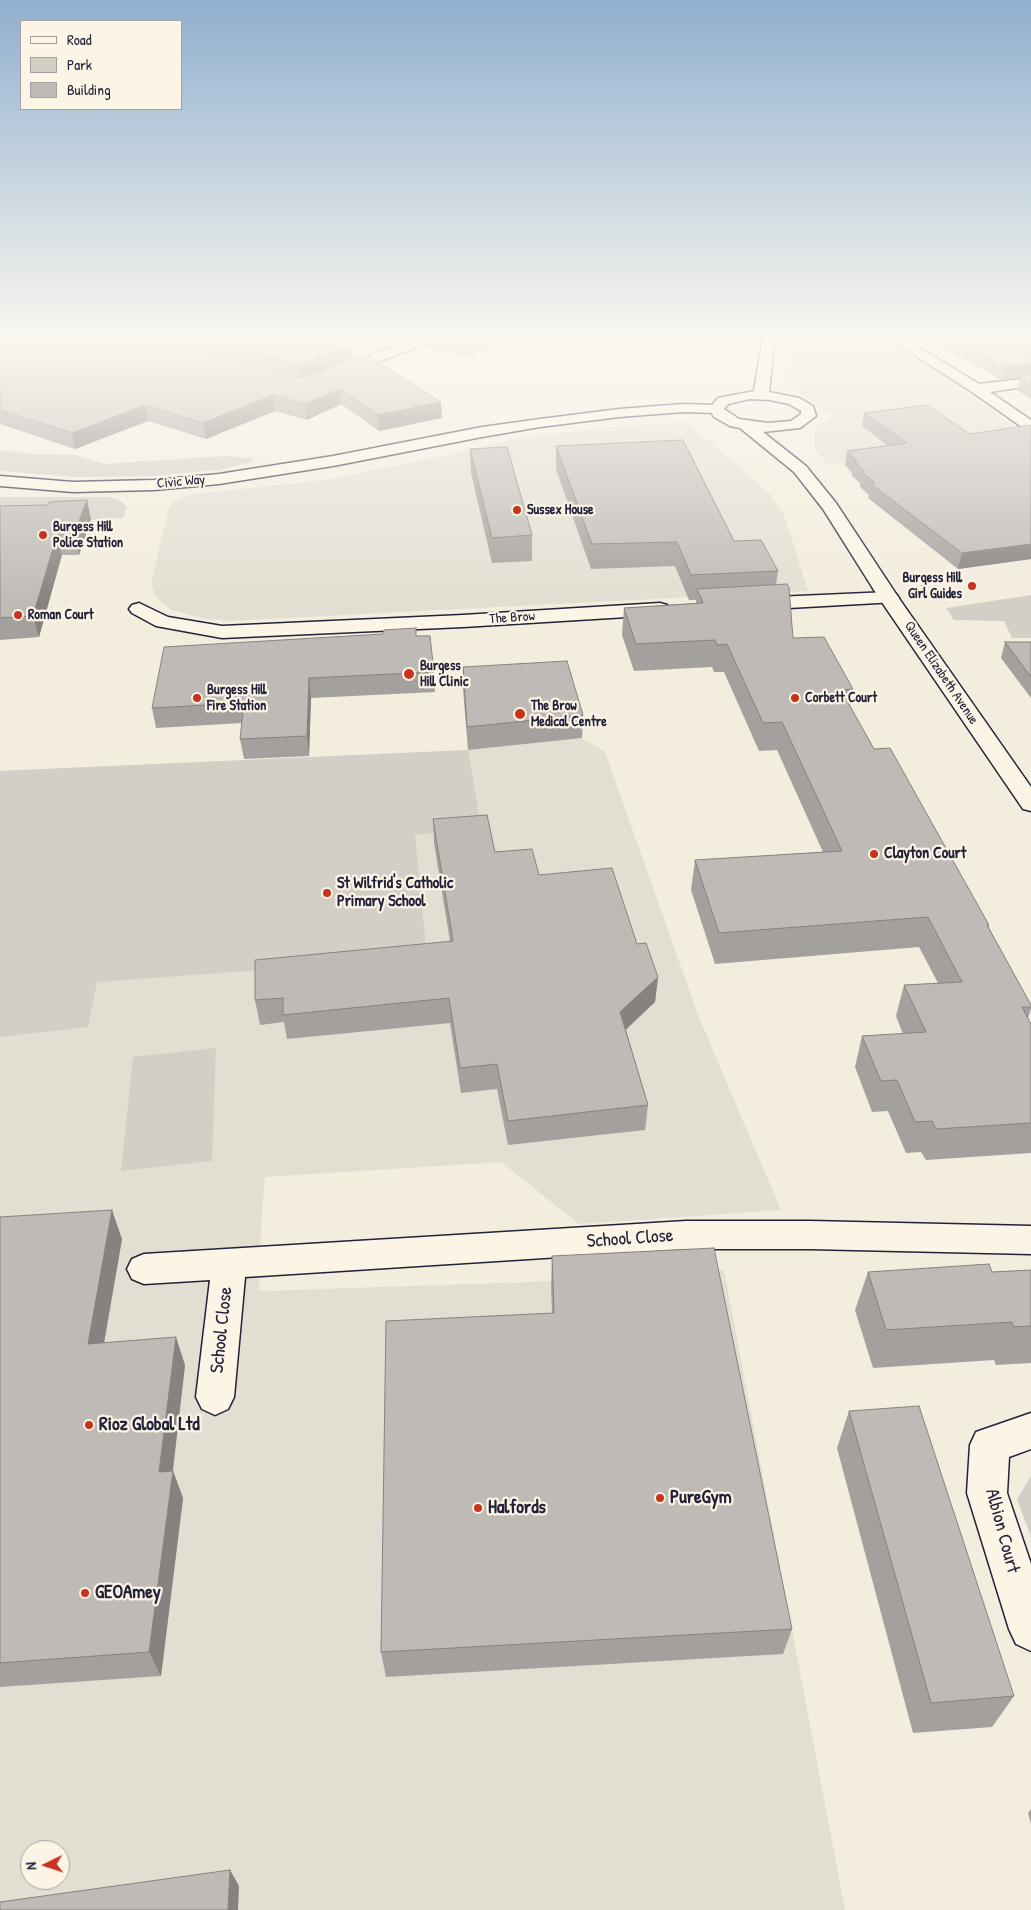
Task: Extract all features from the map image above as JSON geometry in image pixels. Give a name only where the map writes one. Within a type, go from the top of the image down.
[{"type":"street","name":"Civic Way","points":[[0,481],[73,487],[154,485],[219,479],[333,461],[526,425]]},
{"type":"street","name":"Queen Elizabeth Avenue","points":[[790,436],[801,425]]},
{"type":"street","name":"Queen Elizabeth Avenue","points":[[746,426],[768,428],[790,436]]},
{"type":"street","name":"Queen Elizabeth Avenue","points":[[746,426],[800,469],[830,507],[1031,804]]},
{"type":"street","name":"Queen Elizabeth Avenue","points":[[790,436],[800,469]]},
{"type":"street","points":[[737,605],[890,598]]},
{"type":"street","name":"The Brow","points":[[139,609],[163,622],[222,632],[444,622],[678,608]]},
{"type":"street","name":"School Close","points":[[144,1268],[686,1235],[810,1235],[1031,1240]]},
{"type":"street","name":"School Close","points":[[214,1397],[229,1264]]},
{"type":"street","name":"Albion Court","points":[[1031,1431],[990,1445],[987,1493],[1031,1628]]},
{"type":"shaded area","points":[[640,425],[690,425],[769,493],[785,517],[808,591],[229,621],[202,618],[172,610],[155,596],[151,583],[169,508],[181,498],[194,494],[324,480],[470,451],[511,439]]},
{"type":"shaded area","points":[[819,425],[1012,425],[1027,436],[827,465],[814,446],[814,432]]},
{"type":"shaded area","points":[[582,738],[605,752],[698,1015],[781,1210],[579,1224],[501,1162],[265,1177],[259,1291],[529,1282],[724,1270],[845,1910],[0,1910],[0,771],[468,750]]},
{"type":"green space","points":[[0,450],[33,454],[74,455],[104,464],[226,456],[252,458],[252,462],[219,470],[152,476],[75,477],[0,471]]},
{"type":"green space","points":[[0,497],[110,497],[121,501],[127,507],[123,518],[0,526]]},
{"type":"green space","points":[[1031,595],[1031,638],[1012,638],[1004,621],[954,620],[946,608]]},
{"type":"green space","points":[[468,750],[481,827],[415,835],[427,958],[97,982],[88,1027],[0,1037],[0,771]]},
{"type":"green space","points":[[216,1048],[212,1161],[121,1171],[133,1057]]},
{"type":"green space","points":[[1031,1476],[1031,1537],[1017,1499]]},
{"type":"building","points":[[47,425],[93,425],[72,433]]},
{"type":"building","points":[[881,425],[957,425],[970,434],[1031,425],[1031,544],[962,553],[871,484],[875,483],[862,472],[865,472],[847,451],[907,443]]},
{"type":"building","points":[[683,440],[734,541],[761,540],[778,571],[691,575],[677,542],[592,544],[556,446]]},
{"type":"building","points":[[507,447],[532,535],[492,538],[470,449]]},
{"type":"building","points":[[87,500],[74,534],[57,535],[33,616],[0,618],[0,506],[48,505],[49,502]]},
{"type":"building","points":[[787,584],[789,588],[793,638],[824,637],[853,689],[841,690],[874,749],[890,748],[989,925],[987,925],[1031,1005],[1031,1007],[1022,1007],[1031,1024],[1031,1123],[936,1129],[932,1121],[915,1122],[897,1080],[881,1081],[862,1036],[926,1032],[904,985],[962,982],[928,917],[719,933],[695,860],[842,851],[782,722],[763,723],[727,644],[717,645],[715,640],[636,644],[624,608],[703,603],[697,589]]},
{"type":"building","points":[[416,628],[416,636],[430,636],[434,672],[309,678],[307,736],[240,739],[244,703],[152,708],[164,647],[383,634],[384,630]]},
{"type":"building","points":[[1005,642],[1031,642],[1031,677]]},
{"type":"building","points":[[567,661],[583,715],[467,727],[463,667]]},
{"type":"building","points":[[487,815],[495,852],[532,849],[539,875],[612,868],[637,944],[646,943],[658,977],[620,1012],[648,1105],[508,1121],[497,1064],[460,1068],[449,998],[283,1015],[283,998],[255,1000],[255,960],[453,941],[433,819]]},
{"type":"building","points":[[112,1210],[88,1344],[176,1337],[159,1472],[173,1471],[149,1652],[0,1663],[0,1217]]},
{"type":"building","points":[[714,1248],[792,1629],[381,1652],[386,1321],[554,1313],[552,1256]]},
{"type":"building","points":[[989,1264],[992,1272],[1031,1270],[1031,1326],[1014,1327],[1012,1322],[886,1330],[868,1272]]},
{"type":"building","points":[[919,1406],[1014,1696],[931,1703],[849,1411]]},
{"type":"building","points":[[230,1870],[228,1910],[0,1910],[0,1902]]},
{"type":"place","name":"Sussex House","points":[[517,510]]},
{"type":"place","name":"Burgess Hill Police Station","points":[[43,535]]},
{"type":"place","name":"Burgess Hill Girl Guides","points":[[972,586]]},
{"type":"place","name":"Roman Court","points":[[18,615]]},
{"type":"place","name":"Burgess Hill Clinic","points":[[409,674]]},
{"type":"place","name":"Burgess Hill Fire Station","points":[[197,698]]},
{"type":"place","name":"Corbett Court","points":[[795,698]]},
{"type":"place","name":"The Brow Medical Centre","points":[[520,714]]},
{"type":"place","name":"Clayton Court","points":[[874,854]]},
{"type":"place","name":"St Wilfrid's Catholic Primary School","points":[[327,893]]},
{"type":"place","name":"Rioz Global Ltd","points":[[89,1425]]},
{"type":"place","name":"PureGym","points":[[660,1498]]},
{"type":"place","name":"Halfords","points":[[478,1508]]},
{"type":"place","name":"GEOAmey","points":[[85,1593]]}]
